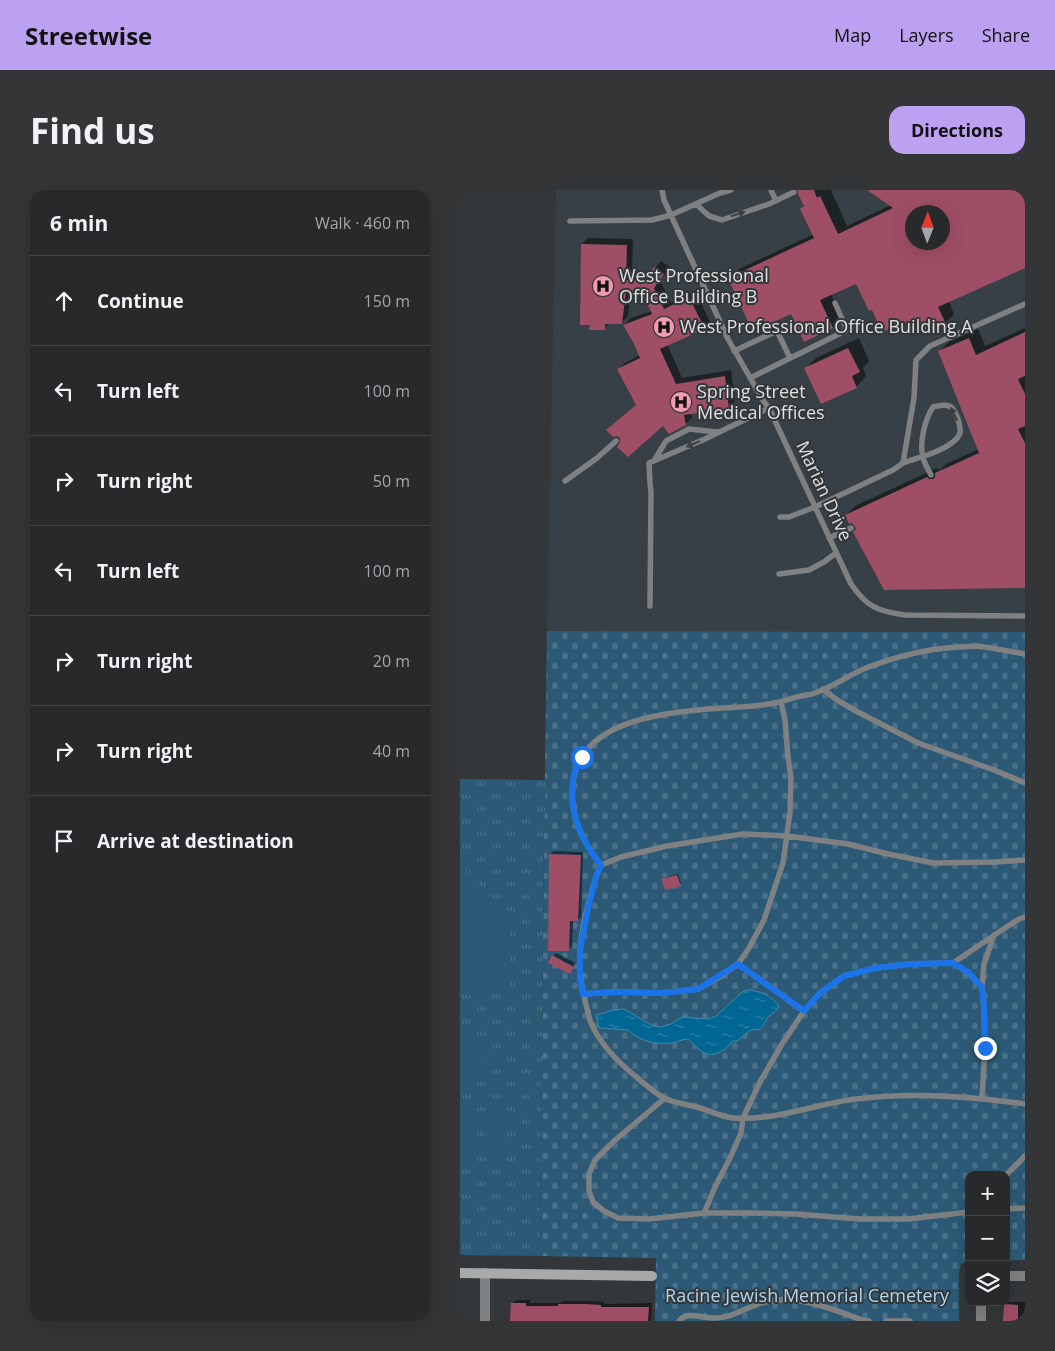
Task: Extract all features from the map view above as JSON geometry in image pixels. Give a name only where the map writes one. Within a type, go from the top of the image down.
[{"type":"street","points":[[460,1273],[652,1276]]},
{"type":"street","points":[[485,1273],[485,1321]]},
{"type":"street","points":[[1010,1276],[1025,1276]]},
{"type":"street","points":[[981,1306],[981,1321]]},
{"type":"lane","name":"Marian Drive","points":[[662,190],[664,200],[734,351],[769,408],[851,584],[861,598],[873,607],[887,613],[905,615],[1025,616]]},
{"type":"lane","points":[[570,221],[652,220],[671,215],[731,190]]},
{"type":"lane","points":[[771,190],[776,201]]},
{"type":"lane","points":[[696,204],[709,216],[722,220],[776,201],[794,192]]},
{"type":"lane","points":[[750,378],[847,330],[835,303]]},
{"type":"lane","points":[[903,463],[914,398],[916,360],[930,346],[1025,304]]},
{"type":"lane","points":[[734,351],[776,330],[790,358]]},
{"type":"lane","points":[[780,517],[789,517],[815,507],[893,470],[903,463],[922,456],[938,450],[954,442],[959,435],[960,428],[953,408],[950,406],[933,407],[925,423],[922,456],[931,475]]},
{"type":"lane","points":[[650,606],[650,463],[769,408]]},
{"type":"lane","points":[[655,460],[666,441],[689,429],[717,432]]},
{"type":"lane","points":[[565,481],[597,458],[616,441]]},
{"type":"lane","points":[[829,538],[851,528]]},
{"type":"lane","points":[[779,574],[810,570],[836,553]]},
{"type":"lane","points":[[601,865],[581,835],[574,816],[571,795],[574,773],[582,757],[592,744],[623,724],[641,719],[707,709],[739,708],[781,702],[798,696],[816,693],[864,668],[935,648],[975,646],[1025,654]]},
{"type":"lane","points":[[823,689],[856,711],[918,743],[1025,783]]},
{"type":"lane","points":[[583,994],[614,992],[663,993],[698,989],[738,964],[749,948],[764,920],[783,864],[787,836],[791,778],[785,720],[781,702]]},
{"type":"lane","points":[[1025,860],[933,863],[848,844],[787,836],[743,834],[696,840],[621,857],[601,865],[588,908],[580,950],[580,977],[583,994],[591,1023],[599,1038],[618,1061],[648,1087],[665,1098],[730,1118],[772,1116],[854,1099],[892,1096],[951,1096],[1025,1104]]},
{"type":"lane","points":[[704,1213],[741,1133],[743,1118],[764,1074],[804,1011],[820,993],[844,976],[875,968],[910,964],[953,963],[1019,919],[1025,917]]},
{"type":"lane","points":[[982,1098],[985,1048],[982,987],[984,964],[994,936]]},
{"type":"lane","points":[[953,963],[968,972],[982,987]]},
{"type":"lane","points":[[738,964],[804,1011]]},
{"type":"lane","points":[[665,1098],[614,1141],[595,1160],[589,1174],[589,1191],[593,1202],[604,1211],[618,1218],[650,1219],[704,1213],[796,1214],[860,1219],[908,1219],[965,1212]]},
{"type":"lane","points":[[1010,1171],[1025,1156]]},
{"type":"lane","points":[[1010,1209],[1025,1208]]},
{"type":"lane","points":[[679,1321],[682,1317],[690,1315],[715,1318],[730,1316],[746,1308],[781,1299],[810,1303],[869,1321]]},
{"type":"lane","points":[[886,1321],[910,1321]]},
{"type":"lane","points":[[976,1321],[981,1321]]},
{"type":"shaded area","points":[[556,190],[1025,190],[1025,632],[547,631]]},
{"type":"green space","name":"Racine Jewish Memorial Cemetery","points":[[547,631],[1025,632],[1025,1260],[1010,1260],[1010,1171],[965,1171],[965,1262],[961,1264],[959,1273],[959,1321],[655,1321],[656,1258],[540,1256]]},
{"type":"green space","points":[[460,779],[546,780],[540,1256],[460,1255]]},
{"type":"green space","points":[[460,864],[509,916],[510,993],[460,993]]},
{"type":"green space","points":[[460,1042],[485,1043],[484,1080],[460,1079]]},
{"type":"green space","points":[[460,1110],[477,1110],[477,1149],[460,1149]]},
{"type":"green space","points":[[485,1110],[503,1111],[502,1150],[484,1149]]},
{"type":"water","points":[[746,990],[765,994],[777,1003],[779,1007],[769,1016],[759,1030],[749,1031],[737,1041],[732,1041],[726,1049],[710,1055],[703,1052],[688,1039],[672,1043],[654,1043],[637,1037],[628,1030],[599,1028],[596,1015],[612,1010],[624,1009],[653,1026],[661,1027],[671,1024],[682,1017],[709,1019],[716,1016]]},
{"type":"building","points":[[798,190],[814,190],[817,198],[820,196],[838,234],[893,208],[867,190],[1025,190],[1025,268],[938,307],[946,324],[924,334],[923,329],[911,334],[907,321],[882,332],[872,310],[869,311],[856,284],[820,300],[833,328],[804,342],[791,314],[767,325],[751,328],[728,278],[814,238],[800,209],[804,206]]},
{"type":"building","points":[[581,244],[627,245],[626,280],[644,280],[654,267],[664,274],[654,288],[664,309],[689,297],[705,329],[660,349],[676,384],[725,376],[729,409],[684,415],[686,425],[669,434],[663,426],[628,457],[617,447],[620,443],[620,438],[617,436],[613,437],[606,430],[636,405],[617,369],[640,358],[623,325],[652,314],[646,301],[638,291],[626,292],[622,324],[605,324],[605,330],[589,330],[590,325],[580,325]]},
{"type":"building","points":[[1025,332],[1025,376],[1018,379],[1025,394],[1025,426],[1018,429],[1025,443],[1025,588],[884,590],[853,532],[856,529],[855,526],[852,523],[849,524],[845,515],[927,477],[933,479],[935,473],[979,453],[938,351],[969,338],[976,355]]},
{"type":"building","points":[[848,348],[860,372],[852,376],[857,388],[821,404],[804,368]]},
{"type":"building","points":[[549,854],[581,855],[578,921],[570,921],[569,951],[548,951]]},
{"type":"building","points":[[677,875],[681,886],[665,890],[661,879]]},
{"type":"building","points":[[552,955],[574,967],[570,974],[548,963]]},
{"type":"building","points":[[511,1303],[526,1303],[526,1306],[585,1304],[601,1305],[601,1307],[649,1307],[648,1321],[510,1321]]},
{"type":"building","points":[[1018,1305],[1018,1321],[1003,1321],[1004,1306]]},
{"type":"place","name":"West Professional Office Building B","points":[[603,286]]},
{"type":"place","name":"West Professional Office Building A","points":[[664,327]]},
{"type":"place","name":"Spring Street Medical Offices","points":[[681,402]]},
{"type":"route","points":[[582,757],[574,773],[571,795],[574,816],[581,835],[601,865],[588,908],[580,950],[580,977],[583,994],[614,992],[663,993],[698,989],[738,964],[804,1011],[820,993],[844,976],[875,968],[938,962],[953,963],[968,972],[982,987],[985,1048]]}]
